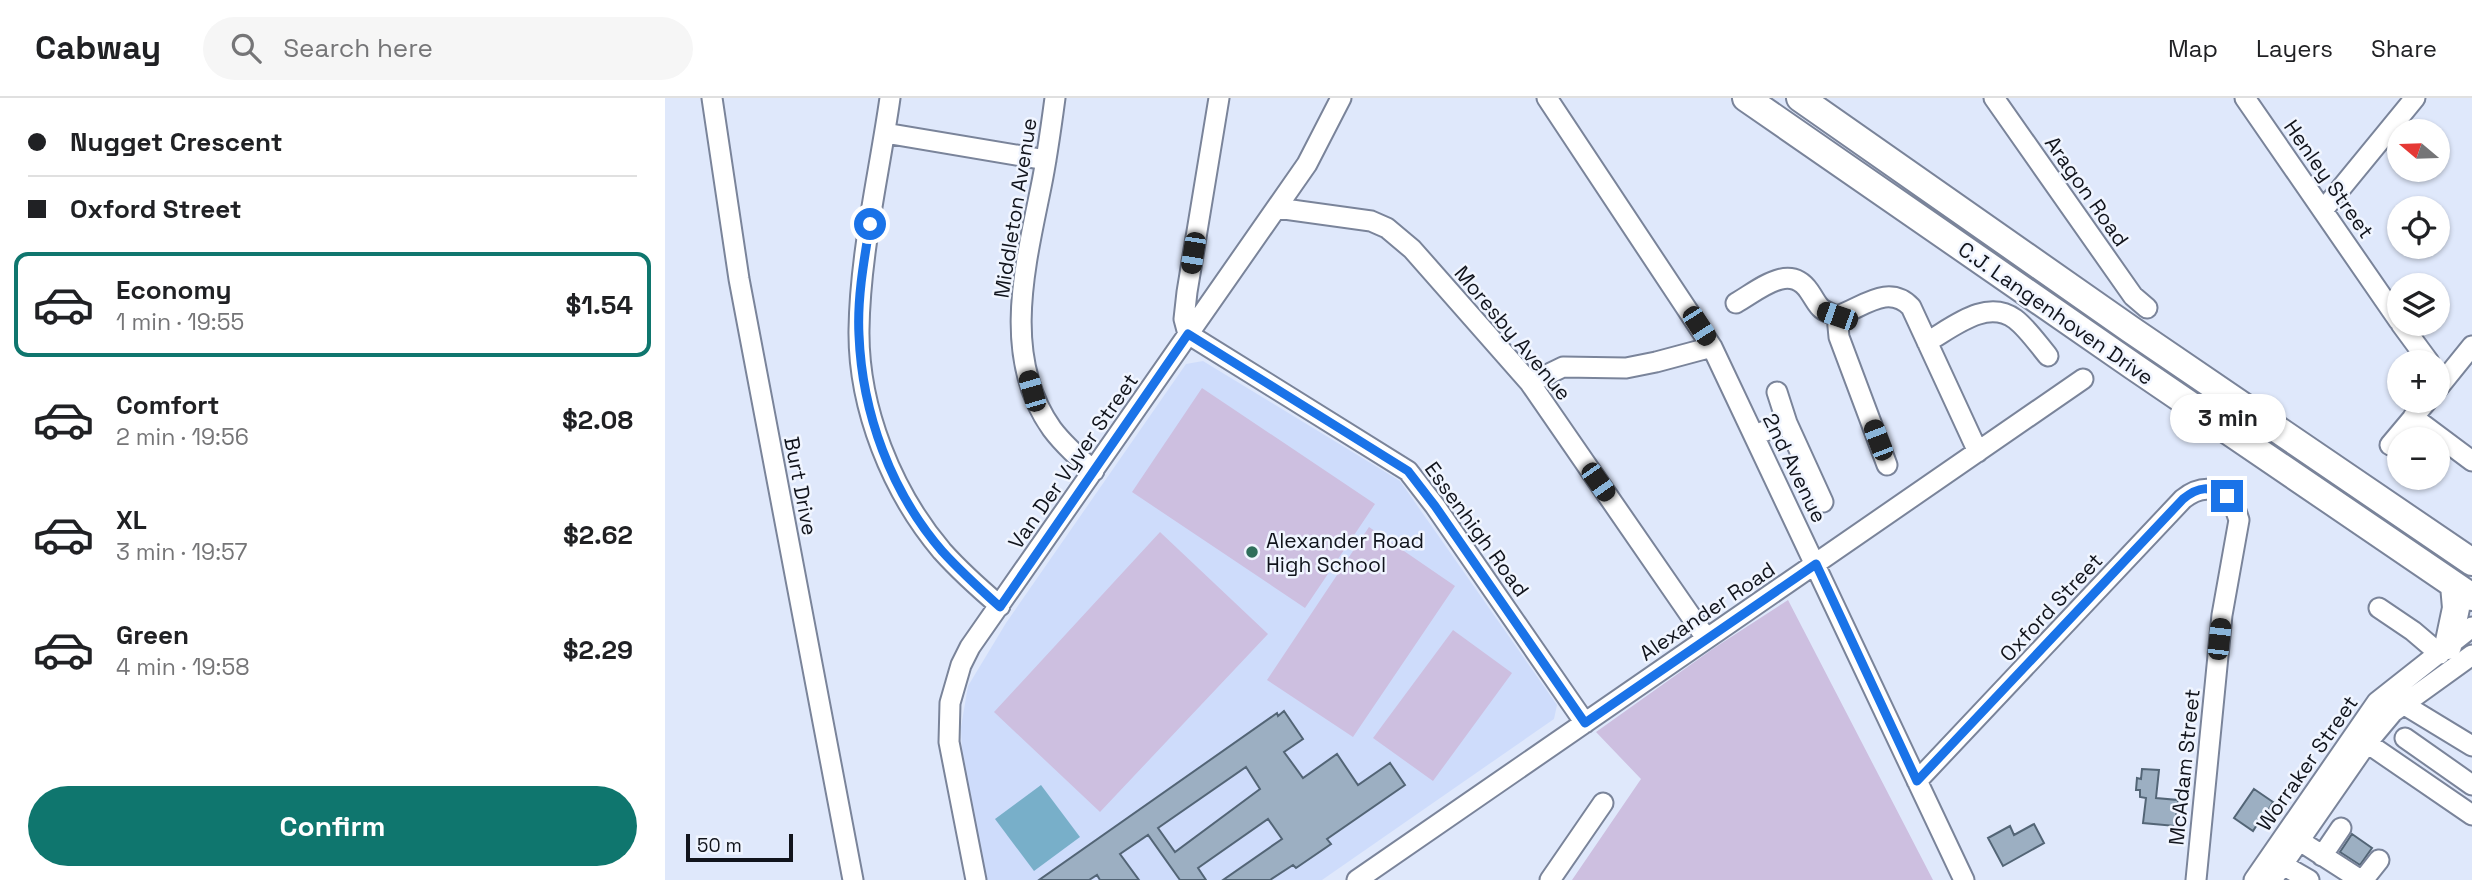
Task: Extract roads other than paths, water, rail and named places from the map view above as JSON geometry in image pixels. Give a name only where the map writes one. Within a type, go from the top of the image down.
[{"type":"main road","name":"C.J. Langenhoven Drive","points":[[1747,98],[2463,591]]},
{"type":"main road","name":"C.J. Langenhoven Drive","points":[[1800,98],[2130,329],[2472,562]]},
{"type":"main road","points":[[2453,652],[2456,608],[2463,591]]},
{"type":"street","name":"Burt Drive","points":[[712,98],[739,279],[853,880]]},
{"type":"street","points":[[891,98],[866,247],[860,303],[858,334],[867,398],[881,446],[915,514],[943,551],[1000,607]]},
{"type":"street","name":"Middleton Avenue","points":[[1055,98],[1025,275],[1020,323],[1022,345],[1032,391],[1051,427],[1094,471]]},
{"type":"street","points":[[1188,334],[1184,318],[1185,305],[1219,98]]},
{"type":"street","name":"Van Der Vyver Street","points":[[976,880],[949,742],[950,703],[961,666],[970,647],[1307,164],[1341,98]]},
{"type":"street","name":"2nd Avenue","points":[[1547,98],[1712,347],[1963,880]]},
{"type":"street","name":"Aragon Road","points":[[1994,98],[2133,296],[2147,308]]},
{"type":"street","name":"Henley Street","points":[[2245,98],[2387,303]]},
{"type":"street","points":[[2323,209],[2415,98]]},
{"type":"street","points":[[885,133],[1046,160]]},
{"type":"street","name":"Moresby Avenue","points":[[1277,208],[1357,218],[1387,228],[1412,249],[1530,383],[1706,638]]},
{"type":"street","points":[[1736,303],[1775,280],[1791,276],[1802,281],[1821,310],[1837,316],[1877,298],[1893,296],[1903,299],[1911,307],[1978,452]]},
{"type":"street","points":[[1927,342],[1985,311],[2000,312],[2015,319],[2048,356]]},
{"type":"street","points":[[1837,316],[1839,337],[1887,465]]},
{"type":"street","name":"Essenhigh Road","points":[[1188,334],[1408,471],[1585,723]]},
{"type":"street","points":[[2450,370],[2472,346]]},
{"type":"street","points":[[1530,383],[1563,367],[1626,368],[1712,347]]},
{"type":"street","name":"Alexander Road","points":[[1357,880],[2083,379]]},
{"type":"street","points":[[1777,392],[1787,423],[1823,502]]},
{"type":"street","points":[[2405,427],[2416,413]]},
{"type":"street","points":[[2413,417],[2472,461]]},
{"type":"street","points":[[1754,435],[1787,423]]},
{"type":"street","name":"Oxford Street","points":[[1917,781],[2183,499],[2193,491],[2205,488],[2213,488],[2227,496]]},
{"type":"street","name":"McAdam Street","points":[[2196,880],[2222,615],[2239,520],[2237,507],[2227,496]]},
{"type":"street","points":[[2379,608],[2413,631],[2453,652]]},
{"type":"street","name":"Worraker Street","points":[[2278,872],[2367,743],[2393,712],[2453,652],[2472,627]]},
{"type":"street","name":"Worraker Street","points":[[2253,880],[2377,702],[2453,652]]},
{"type":"street","points":[[2403,704],[2471,742]]},
{"type":"street","points":[[2405,738],[2472,785]]},
{"type":"street","points":[[2367,743],[2472,815]]},
{"type":"street","points":[[1550,880],[1603,803]]},
{"type":"street","points":[[2322,856],[2341,828]]},
{"type":"street","points":[[2299,841],[2364,879],[2379,860]]},
{"type":"street","points":[[2278,872],[2309,880]]},
{"type":"place","name":"Alexander Road High School","points":[[1252,552]]}]
